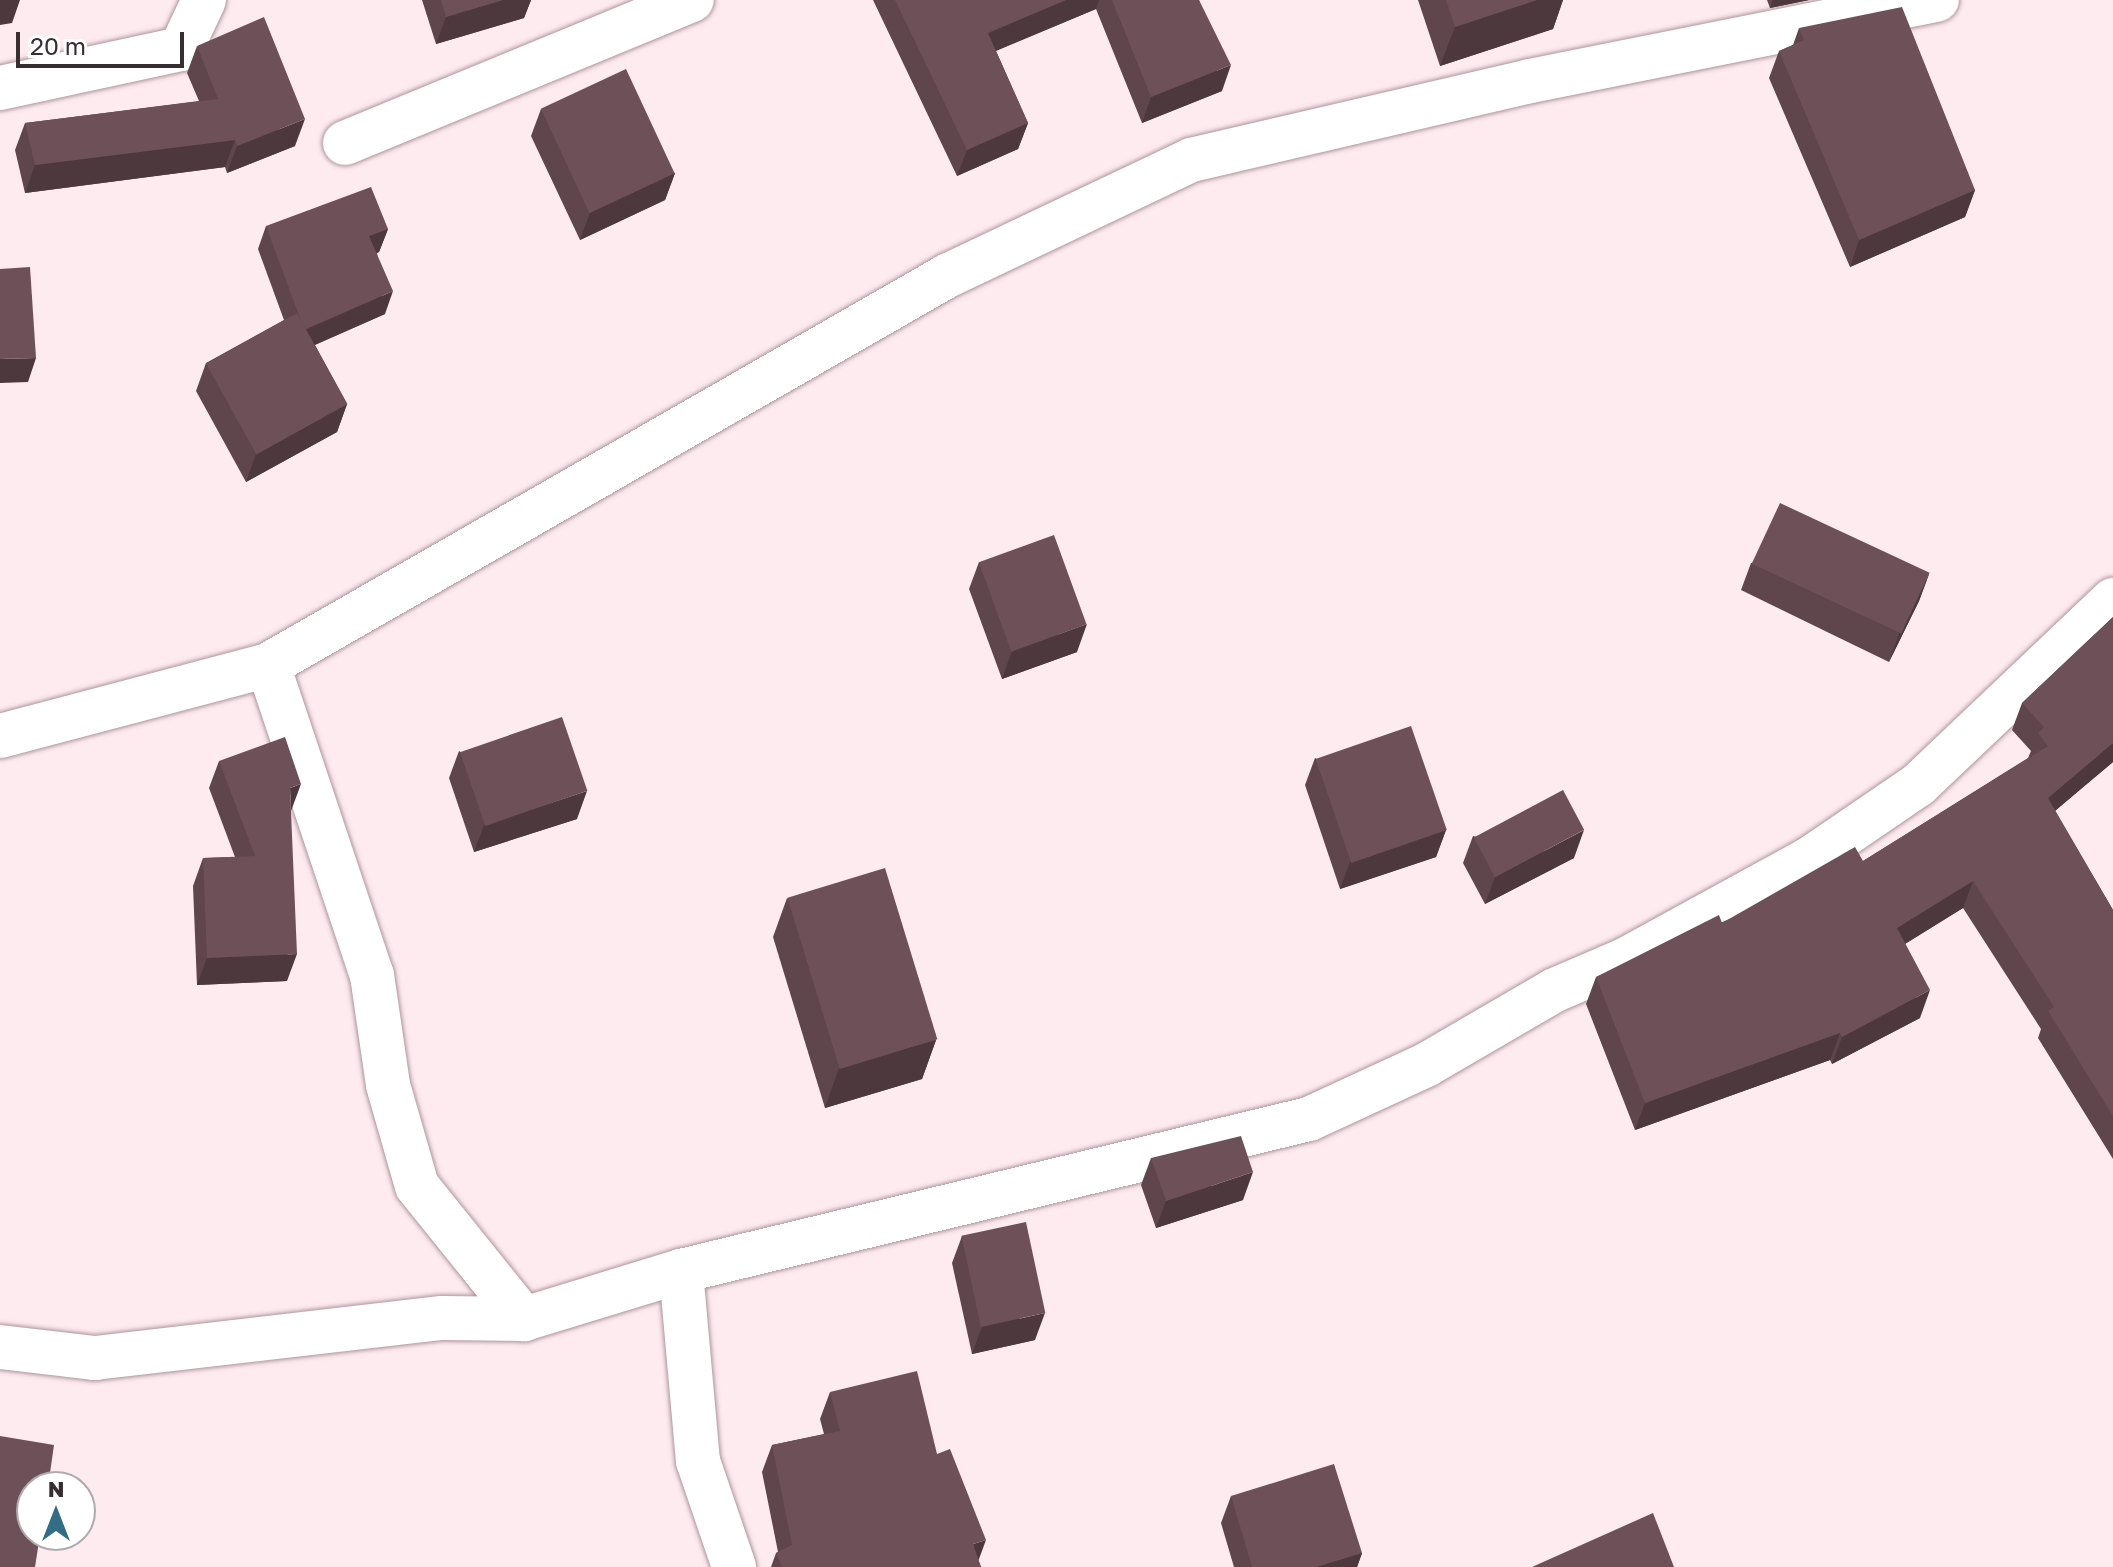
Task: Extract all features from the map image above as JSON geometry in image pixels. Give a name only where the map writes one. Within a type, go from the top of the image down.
[{"type":"street","points":[[0,88],[181,49],[204,0]]},
{"type":"street","points":[[345,143],[692,0]]},
{"type":"street","points":[[0,736],[268,665],[947,276],[1191,160],[1530,81],[1937,0]]},
{"type":"street","points":[[0,1347],[95,1358],[442,1318],[524,1319],[681,1271],[1309,1119],[1426,1065],[1555,990],[1625,960],[1808,860],[1918,785],[2113,600]]},
{"type":"street","points":[[268,665],[372,975],[388,1085],[417,1186],[524,1319]]},
{"type":"street","points":[[681,1271],[698,1461],[734,1567]]},
{"type":"building","points":[[441,0],[503,0],[446,17]]},
{"type":"building","points":[[895,0],[1066,0],[988,33],[1028,123],[967,150]]},
{"type":"building","points":[[1112,0],[1199,0],[1231,65],[1151,97]]},
{"type":"building","points":[[1446,0],[1537,0],[1455,27]]},
{"type":"building","points":[[1902,7],[1975,190],[1859,240],[1779,51],[1804,40],[1799,28]]},
{"type":"building","points":[[264,17],[305,119],[237,146],[235,140],[35,165],[25,123],[218,99],[197,46]]},
{"type":"building","points":[[626,69],[675,173],[589,213],[541,109]]},
{"type":"building","points":[[371,187],[388,229],[369,236],[393,291],[306,329],[266,226]]},
{"type":"building","points":[[30,267],[36,358],[0,359],[0,269]]},
{"type":"building","points":[[297,313],[347,404],[256,454],[206,363]]},
{"type":"building","points":[[1780,503],[1930,573],[1901,633],[1752,564]]},
{"type":"building","points":[[1054,535],[1086,624],[1011,652],[979,562]]},
{"type":"building","points":[[2113,617],[2113,743],[2048,798],[2113,910],[2113,1116],[2048,1011],[2054,1007],[1973,881],[1897,928],[1930,990],[1842,1037],[1840,1033],[1645,1103],[1596,977],[1719,915],[1722,923],[1855,847],[1863,861],[2048,746],[2038,733],[2044,727],[2022,703]]},
{"type":"building","points":[[562,717],[587,791],[485,826],[460,752]]},
{"type":"building","points":[[1411,726],[1447,830],[1351,863],[1316,759]]},
{"type":"building","points":[[285,737],[301,784],[290,788],[297,954],[207,958],[203,858],[255,856],[219,761]]},
{"type":"building","points":[[1563,790],[1584,830],[1495,877],[1474,837]]},
{"type":"building","points":[[885,868],[937,1039],[840,1069],[787,898]]},
{"type":"building","points":[[1241,1136],[1253,1172],[1166,1201],[1151,1158]]},
{"type":"building","points":[[1026,1222],[1045,1313],[981,1327],[961,1236]]},
{"type":"building","points":[[917,1371],[937,1454],[950,1449],[986,1540],[973,1544],[981,1567],[782,1567],[776,1553],[792,1545],[772,1445],[840,1431],[830,1392]]},
{"type":"building","points":[[0,1436],[54,1445],[50,1471],[16,1471],[16,1551],[38,1551],[35,1567],[0,1567]]},
{"type":"building","points":[[1334,1464],[1362,1553],[1316,1567],[1252,1567],[1231,1496]]},
{"type":"building","points":[[1653,1513],[1674,1567],[1532,1567]]}]
